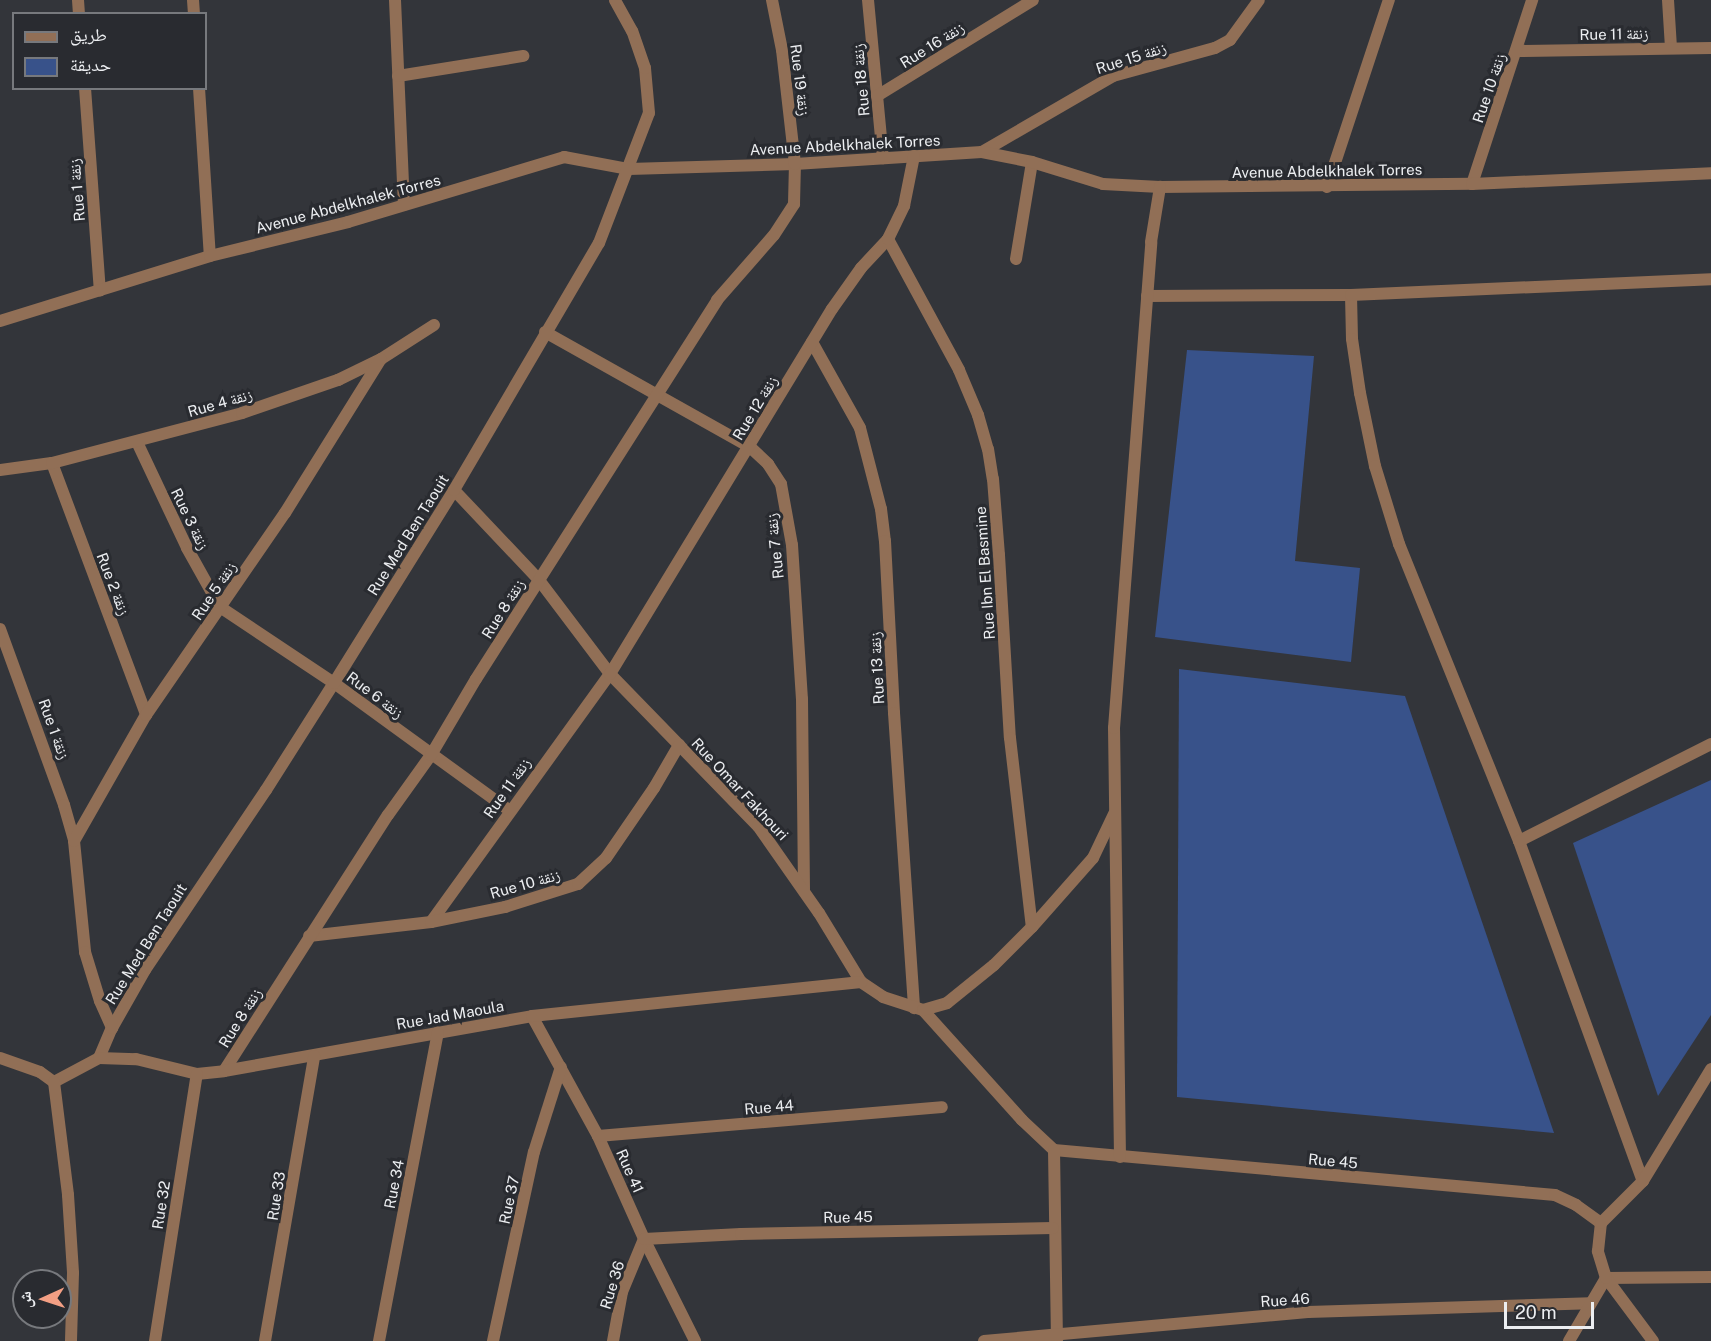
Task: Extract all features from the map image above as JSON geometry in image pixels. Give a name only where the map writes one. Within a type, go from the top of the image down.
[{"type":"street","points":[[395,0],[404,205]]},
{"type":"street","name":"Rue Med Ben Taouit","points":[[99,1058],[112,1028],[145,970],[266,790],[334,683],[454,490],[599,243],[649,113],[645,68],[632,31],[615,0]]},
{"type":"street","name":"Rue 19 زنقة","points":[[772,0],[782,50],[795,164]]},
{"type":"street","name":"Rue 18 زنقة","points":[[868,0],[883,158]]},
{"type":"street","name":"Rue 16 زنقة","points":[[877,96],[1033,0]]},
{"type":"street","name":"Rue 15 زنقة","points":[[982,152],[1113,76],[1215,48],[1230,40],[1259,0]]},
{"type":"street","points":[[1327,187],[1389,0]]},
{"type":"street","name":"Rue 10 زنقة","points":[[1472,184],[1518,51],[1532,0]]},
{"type":"street","points":[[1668,0],[1671,48]]},
{"type":"street","name":"Rue 11 زنقة","points":[[1518,51],[1711,48]]},
{"type":"street","points":[[398,76],[523,56]]},
{"type":"street","name":"Rue 1 زنقة","points":[[85,90],[100,290]]},
{"type":"street","points":[[199,90],[210,256]]},
{"type":"street","name":"Avenue Abdelkhalek Torres","points":[[0,321],[210,256],[404,205],[564,157],[629,169],[795,164],[982,152],[1032,162],[1103,184],[1160,187],[1472,184],[1711,173]]},
{"type":"street","name":"Rue 12 زنقة","points":[[609,674],[846,287],[888,239],[904,206],[914,156]]},
{"type":"street","points":[[1016,259],[1032,162]]},
{"type":"street","name":"Rue 8 زنقة","points":[[225,1071],[309,936],[388,815],[431,755],[717,300],[774,236],[794,204],[795,164]]},
{"type":"street","points":[[1120,1157],[1114,728],[1151,242],[1160,187]]},
{"type":"street","name":"Rue Ibn El Basmine","points":[[888,239],[959,370],[978,415],[988,449],[995,501],[1010,738],[1032,927]]},
{"type":"street","points":[[1147,296],[1351,295],[1711,279]]},
{"type":"street","points":[[1351,295],[1352,339],[1360,393],[1375,466],[1396,532],[1519,841],[1643,1181]]},
{"type":"street","name":"Rue 4 زنقة","points":[[0,470],[52,463],[242,413],[338,380],[381,359],[434,325]]},
{"type":"street","name":"Rue 7 زنقة","points":[[545,332],[750,447],[768,464],[781,484],[790,534],[802,699],[804,889]]},
{"type":"street","name":"Rue 13 زنقة","points":[[812,342],[860,428],[881,510],[885,541],[894,713],[919,1009]]},
{"type":"street","name":"Rue 5 زنقة","points":[[74,841],[147,715],[285,513],[381,359]]},
{"type":"street","name":"Rue 3 زنقة","points":[[137,442],[187,548],[220,608]]},
{"type":"street","name":"Rue 2 زنقة","points":[[52,463],[147,715]]},
{"type":"street","name":"Rue Omar Fakhouri","points":[[454,490],[539,580],[609,674],[758,826],[804,889],[861,981],[883,997],[919,1009],[1022,1120],[1054,1150]]},
{"type":"street","name":"Rue 6 زنقة","points":[[220,608],[334,683],[509,810]]},
{"type":"street","name":"Rue 1 زنقة","points":[[0,628],[54,772],[74,841],[85,952],[100,1001],[112,1028]]},
{"type":"street","name":"Rue 11 زنقة","points":[[431,922],[509,810],[609,674]]},
{"type":"street","points":[[1519,841],[1711,744]]},
{"type":"street","name":"Rue 10 زنقة","points":[[309,936],[431,922],[505,907],[578,884],[606,858],[654,788],[679,745]]},
{"type":"street","points":[[919,1009],[947,1003],[994,965],[1032,927],[1093,858],[1116,810]]},
{"type":"street","name":"Rue Jad Maoula","points":[[54,1082],[99,1058],[136,1059],[197,1074],[314,1056],[532,1016],[861,981]]},
{"type":"street","name":"Rue 41","points":[[532,1016],[598,1136],[644,1239],[695,1341]]},
{"type":"street","name":"Rue 34","points":[[379,1341],[438,1033]]},
{"type":"street","name":"Rue 33","points":[[265,1341],[314,1056]]},
{"type":"street","points":[[0,1058],[40,1072],[54,1082],[68,1195],[73,1273],[71,1341]]},
{"type":"street","name":"Rue 37","points":[[493,1341],[534,1152],[561,1067]]},
{"type":"street","points":[[1653,1341],[1606,1278],[1598,1251],[1601,1223],[1643,1181],[1711,1069]]},
{"type":"street","name":"Rue 32","points":[[155,1341],[197,1074]]},
{"type":"street","name":"Rue 44","points":[[598,1136],[942,1107]]},
{"type":"street","points":[[1054,1150],[1053,1228],[1057,1337]]},
{"type":"street","name":"Rue 45","points":[[1054,1150],[1555,1195],[1601,1223]]},
{"type":"street","name":"Rue 45","points":[[644,1239],[741,1234],[1053,1228]]},
{"type":"street","name":"Rue 36","points":[[613,1341],[622,1292],[644,1239]]},
{"type":"street","points":[[1606,1278],[1711,1277]]},
{"type":"street","points":[[1569,1341],[1606,1278]]},
{"type":"street","name":"Rue 46","points":[[984,1341],[1057,1337],[1308,1312],[1590,1303]]},
{"type":"green space","points":[[1187,350],[1314,356],[1295,561],[1360,568],[1351,662],[1155,637]]},
{"type":"green space","points":[[1179,669],[1405,696],[1554,1133],[1177,1097]]},
{"type":"green space","points":[[1711,780],[1711,1015],[1658,1096],[1573,843]]}]
